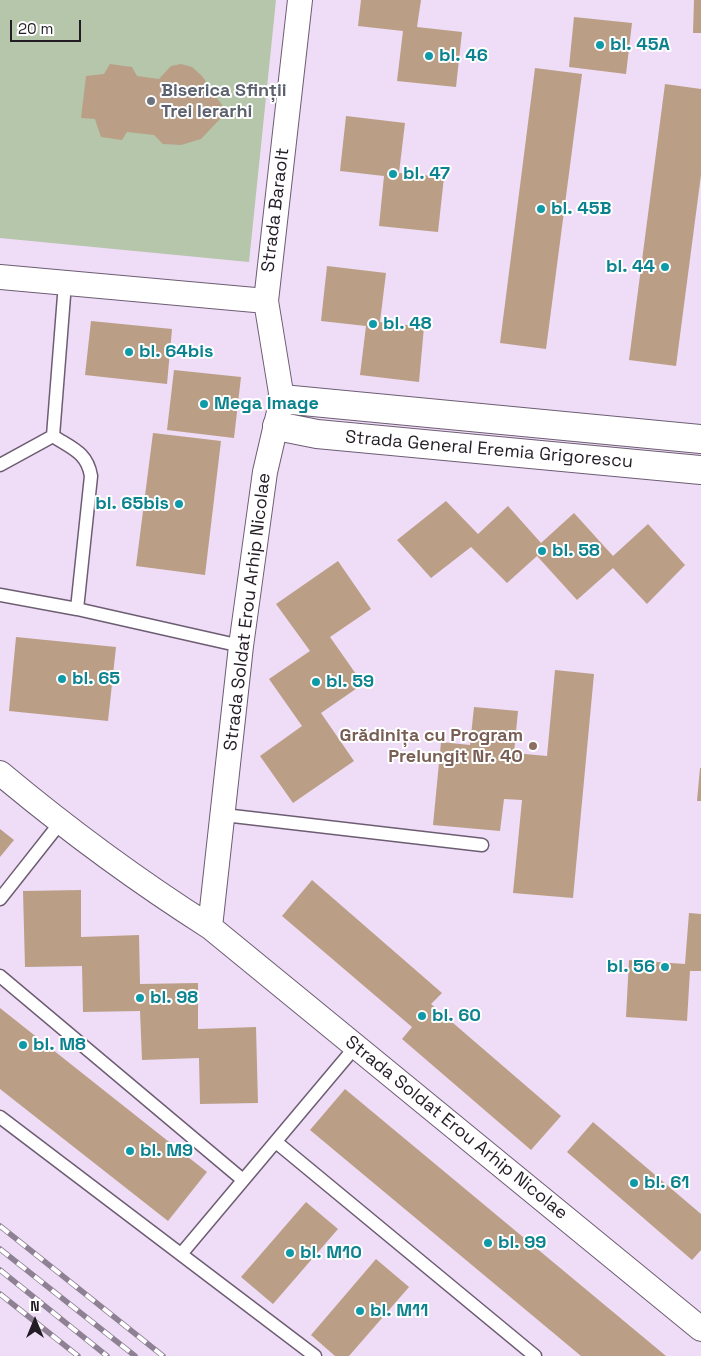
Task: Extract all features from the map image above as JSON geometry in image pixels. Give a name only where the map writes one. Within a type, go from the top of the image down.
[{"type":"street","name":"Strada Baraolt","points":[[266,300],[300,0]]},
{"type":"street","points":[[0,277],[266,300]]},
{"type":"street","name":"Strada Soldat Erou Arhip Nicolae","points":[[210,927],[242,646],[265,472],[268,451],[277,426],[282,399],[266,300]]},
{"type":"street","name":"Strada General Eremia Grigorescu","points":[[282,399],[701,439]]},
{"type":"street","name":"Strada General Eremia Grigorescu","points":[[277,426],[318,434],[701,470]]},
{"type":"street","name":"Strada Soldat Erou Arhip Nicolae","points":[[0,773],[60,823],[154,891],[210,927],[701,1329]]},
{"type":"lane","points":[[52,436],[66,284]]},
{"type":"lane","points":[[0,465],[52,436]]},
{"type":"lane","points":[[52,436],[89,462],[91,476],[77,609]]},
{"type":"lane","points":[[0,595],[77,609],[242,646]]},
{"type":"lane","points":[[224,815],[482,845]]},
{"type":"lane","points":[[0,899],[60,823]]},
{"type":"lane","points":[[0,976],[243,1180]]},
{"type":"lane","points":[[182,1253],[356,1046]]},
{"type":"lane","points":[[0,1117],[182,1253],[315,1356]]},
{"type":"lane","points":[[276,1142],[535,1356]]},
{"type":"green space","points":[[0,0],[276,0],[249,262],[0,238]]},
{"type":"building","name":"bl. 46","points":[[361,0],[421,0],[417,27],[462,32],[456,87],[397,81],[403,31],[358,26]]},
{"type":"building","points":[[694,0],[701,0],[701,33],[693,33]]},
{"type":"building","name":"bl. 45A","points":[[574,17],[632,23],[626,74],[569,67]]},
{"type":"building","name":"Biserica Sfinții Trei Ierarhi","points":[[110,64],[132,67],[137,76],[159,79],[171,66],[181,64],[192,67],[202,76],[222,105],[220,119],[201,139],[181,145],[163,144],[154,135],[127,132],[122,140],[101,137],[95,119],[81,118],[86,76],[104,74]]},
{"type":"building","name":"bl. 45B","points":[[535,68],[582,74],[546,349],[500,343]]},
{"type":"building","name":"bl. 44","points":[[665,84],[701,89],[701,175],[676,366],[629,360]]},
{"type":"building","name":"bl. 47","points":[[346,116],[405,123],[399,173],[444,177],[438,232],[379,226],[384,176],[340,171]]},
{"type":"building","name":"bl. 48","points":[[327,266],[386,273],[380,322],[424,327],[419,382],[360,375],[366,326],[321,321]]},
{"type":"building","name":"bl. 64bis","points":[[91,321],[172,329],[167,384],[85,375]]},
{"type":"building","name":"Mega Image","points":[[174,370],[241,377],[234,438],[167,430]]},
{"type":"building","name":"bl. 65bis","points":[[153,433],[221,441],[205,575],[136,566]]},
{"type":"building","name":"bl. 58","points":[[446,501],[478,534],[508,506],[541,543],[574,513],[613,556],[648,524],[685,565],[647,604],[613,568],[577,600],[537,556],[507,583],[471,547],[431,578],[397,540]]},
{"type":"building","name":"bl. 59","points":[[338,561],[371,609],[330,637],[363,684],[321,713],[354,761],[293,803],[260,756],[302,726],[269,679],[310,651],[276,604]]},
{"type":"building","name":"bl. 65","points":[[16,637],[116,647],[108,721],[9,711]]},
{"type":"building","name":"Grădinița cu Program Prelungit Nr. 40","points":[[555,670],[594,674],[573,898],[513,893],[522,800],[504,799],[500,831],[433,825],[441,742],[470,745],[474,707],[518,711],[514,753],[547,756]]},
{"type":"building","points":[[700,768],[701,801],[697,801]]},
{"type":"building","points":[[0,829],[14,840],[0,857]]},
{"type":"building","name":"bl. 60","points":[[312,880],[442,993],[431,1004],[561,1116],[531,1150],[402,1039],[412,1027],[282,916]]},
{"type":"building","name":"bl. 98","points":[[81,890],[81,937],[139,935],[140,984],[198,983],[198,1029],[256,1027],[258,1103],[200,1104],[199,1058],[142,1060],[140,1011],[83,1012],[82,966],[25,967],[23,891]]},
{"type":"building","name":"bl. 56","points":[[689,913],[701,914],[701,971],[690,971],[687,1021],[626,1017],[629,960],[685,964]]},
{"type":"building","name":"bl. M9","points":[[0,1008],[207,1172],[168,1221],[0,1089]]},
{"type":"building","name":"bl. 99","points":[[345,1089],[666,1356],[581,1356],[310,1130]]},
{"type":"building","name":"bl. 61","points":[[593,1122],[701,1214],[701,1250],[692,1260],[567,1152]]},
{"type":"building","name":"bl. M10","points":[[306,1202],[338,1229],[273,1304],[241,1277]]},
{"type":"building","name":"bl. M11","points":[[376,1259],[409,1287],[349,1356],[335,1356],[311,1335]]},
{"type":"railway","points":[[0,1226],[163,1356]]},
{"type":"railway","points":[[0,1249],[135,1356]]},
{"type":"railway","points":[[0,1270],[107,1356]]},
{"type":"railway","points":[[0,1294],[78,1356]]},
{"type":"place","name":"bl. 45A","points":[[600,45]]},
{"type":"place","name":"bl. 46","points":[[429,56]]},
{"type":"place","name":"Biserica Sfinții Trei Ierarhi","points":[[151,101]]},
{"type":"place","name":"bl. 47","points":[[393,174]]},
{"type":"place","name":"bl. 45B","points":[[541,209]]},
{"type":"place","name":"bl. 44","points":[[665,267]]},
{"type":"place","name":"bl. 48","points":[[373,324]]},
{"type":"place","name":"bl. 64bis","points":[[129,352]]},
{"type":"place","name":"Mega Image","points":[[204,404]]},
{"type":"place","name":"bl. 65bis","points":[[179,504]]},
{"type":"place","name":"bl. 58","points":[[542,551]]},
{"type":"place","name":"bl. 65","points":[[62,679]]},
{"type":"place","name":"bl. 59","points":[[316,682]]},
{"type":"place","name":"Grădinița cu Program Prelungit Nr. 40","points":[[533,746]]},
{"type":"place","name":"bl. 56","points":[[665,967]]},
{"type":"place","name":"bl. 98","points":[[140,998]]},
{"type":"place","name":"bl. 60","points":[[422,1016]]},
{"type":"place","name":"bl. M8","points":[[23,1045]]},
{"type":"place","name":"bl. M9","points":[[130,1151]]},
{"type":"place","name":"bl. 61","points":[[634,1183]]},
{"type":"place","name":"bl. 99","points":[[488,1243]]},
{"type":"place","name":"bl. M10","points":[[290,1253]]},
{"type":"place","name":"bl. M11","points":[[360,1311]]}]
